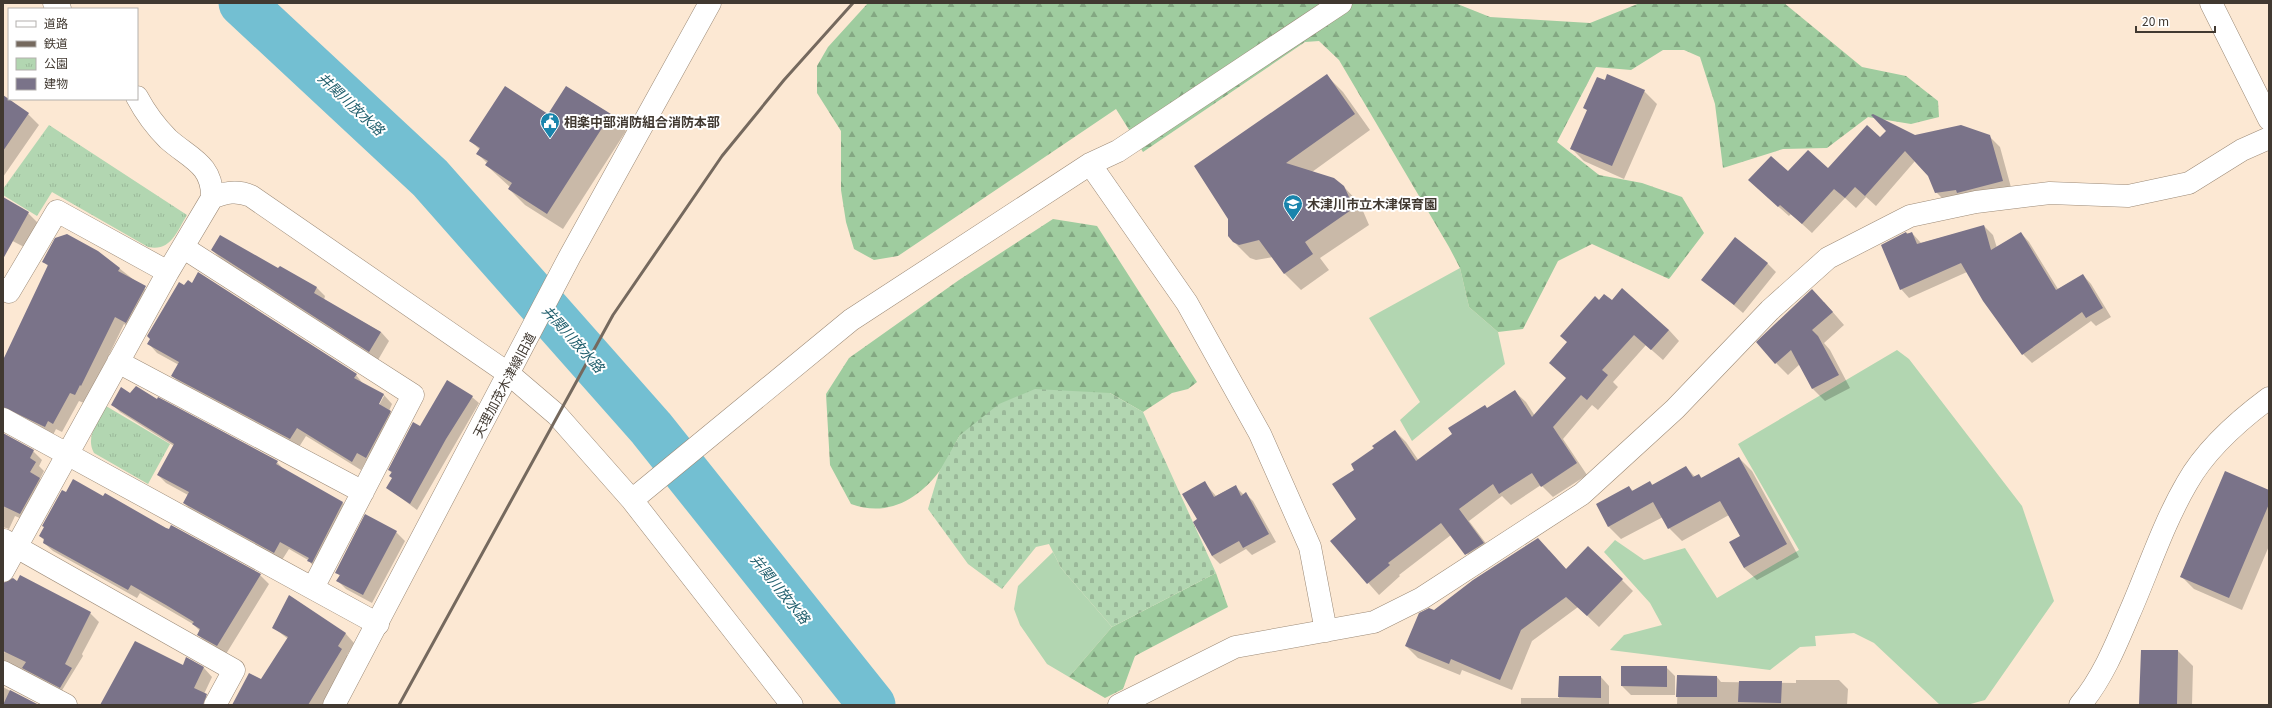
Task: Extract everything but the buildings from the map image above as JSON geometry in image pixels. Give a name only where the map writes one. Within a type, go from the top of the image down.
[{"type":"street","name":"天理加茂木津線旧道","points":[[334,705],[510,374],[565,267],[710,3]]},
{"type":"street","points":[[636,497],[851,320],[1090,164],[1118,151],[1341,3]]},
{"type":"street","points":[[2211,3],[2269,119]]},
{"type":"street","points":[[3,571],[10,543],[67,455],[168,272],[184,248],[212,198],[212,188],[203,168],[190,154],[169,139],[144,110],[138,99]]},
{"type":"street","points":[[1119,705],[1235,648],[1374,622],[1422,598],[1582,494],[1675,409],[1770,310],[1828,258],[1910,216],[1976,202],[2050,193],[2128,196],[2189,182],[2242,150],[2269,138]]},
{"type":"street","points":[[1090,164],[1187,303],[1260,434],[1310,547],[1326,631]]},
{"type":"street","points":[[212,198],[222,193],[234,192],[251,196],[510,374],[557,415],[636,497],[792,705]]},
{"type":"street","points":[[3,289],[9,292],[57,210],[168,272]]},
{"type":"street","points":[[184,248],[413,395],[313,588]]},
{"type":"street","points":[[118,362],[363,492]]},
{"type":"street","points":[[2080,705],[2087,697],[2116,645],[2187,482],[2213,448],[2242,418],[2269,398]]},
{"type":"street","points":[[3,419],[378,624]]},
{"type":"street","points":[[10,543],[234,670],[215,705]]},
{"type":"street","points":[[3,672],[66,705]]},
{"type":"green space","points":[[868,3],[1455,3],[1490,17],[1590,23],[1640,3],[1784,3],[1862,67],[1906,76],[1938,101],[1939,117],[1911,124],[1868,117],[1827,148],[1783,149],[1723,168],[1715,104],[1700,57],[1684,50],[1663,50],[1631,70],[1596,67],[1557,142],[1599,175],[1642,183],[1682,197],[1704,233],[1669,279],[1592,244],[1558,261],[1523,329],[1498,332],[1469,307],[1460,268],[1449,247],[1339,60],[1319,41],[1305,42],[1143,152],[1116,109],[898,256],[874,260],[854,249],[846,222],[841,190],[841,131],[817,93],[817,66],[828,47]]},
{"type":"green space","points":[[49,125],[187,215],[172,239],[168,243],[156,248],[148,247],[52,192],[37,216],[3,195],[3,189]]},
{"type":"green space","points":[[1053,219],[1097,226],[1197,382],[1188,389],[1172,393],[1143,412],[1110,393],[960,435],[941,469],[929,483],[910,499],[899,504],[876,509],[864,508],[851,504],[830,465],[826,394],[849,358],[959,280]]},
{"type":"green space","points":[[1460,268],[1469,307],[1498,332],[1505,364],[1412,441],[1400,420],[1420,402],[1369,318]]},
{"type":"green space","points":[[1897,350],[1909,359],[2022,506],[2054,601],[1985,700],[1967,705],[1940,705],[1874,643],[1854,633],[1815,636],[1816,646],[1800,647],[1770,670],[1610,650],[1624,635],[1662,625],[1650,603],[1604,552],[1615,540],[1644,560],[1685,548],[1717,598],[1799,550],[1738,444]]},
{"type":"green space","points":[[1035,389],[1110,393],[1143,412],[1216,573],[1112,627],[1061,568],[1049,544],[1036,547],[1002,589],[968,564],[928,509],[939,472],[960,435],[999,404]]},
{"type":"green space","points":[[106,406],[170,444],[148,484],[94,453],[91,441],[92,435],[96,423]]},
{"type":"green space","points":[[1053,552],[1061,568],[1112,627],[1069,677],[1047,664],[1020,625],[1014,609],[1018,586]]},
{"type":"green space","points":[[1216,573],[1228,607],[1135,656],[1123,689],[1105,698],[1069,677],[1112,627]]},
{"type":"waterway","name":"井関川放水路","points":[[242,3],[430,178],[651,428],[872,705]]},
{"type":"railway","points":[[399,705],[613,315],[722,156],[784,80],[853,3]]},
{"type":"place","name":"相楽中部消防組合消防本部","points":[[550,139]]},
{"type":"place","name":"木津川市立木津保育園","points":[[1293,221]]}]
